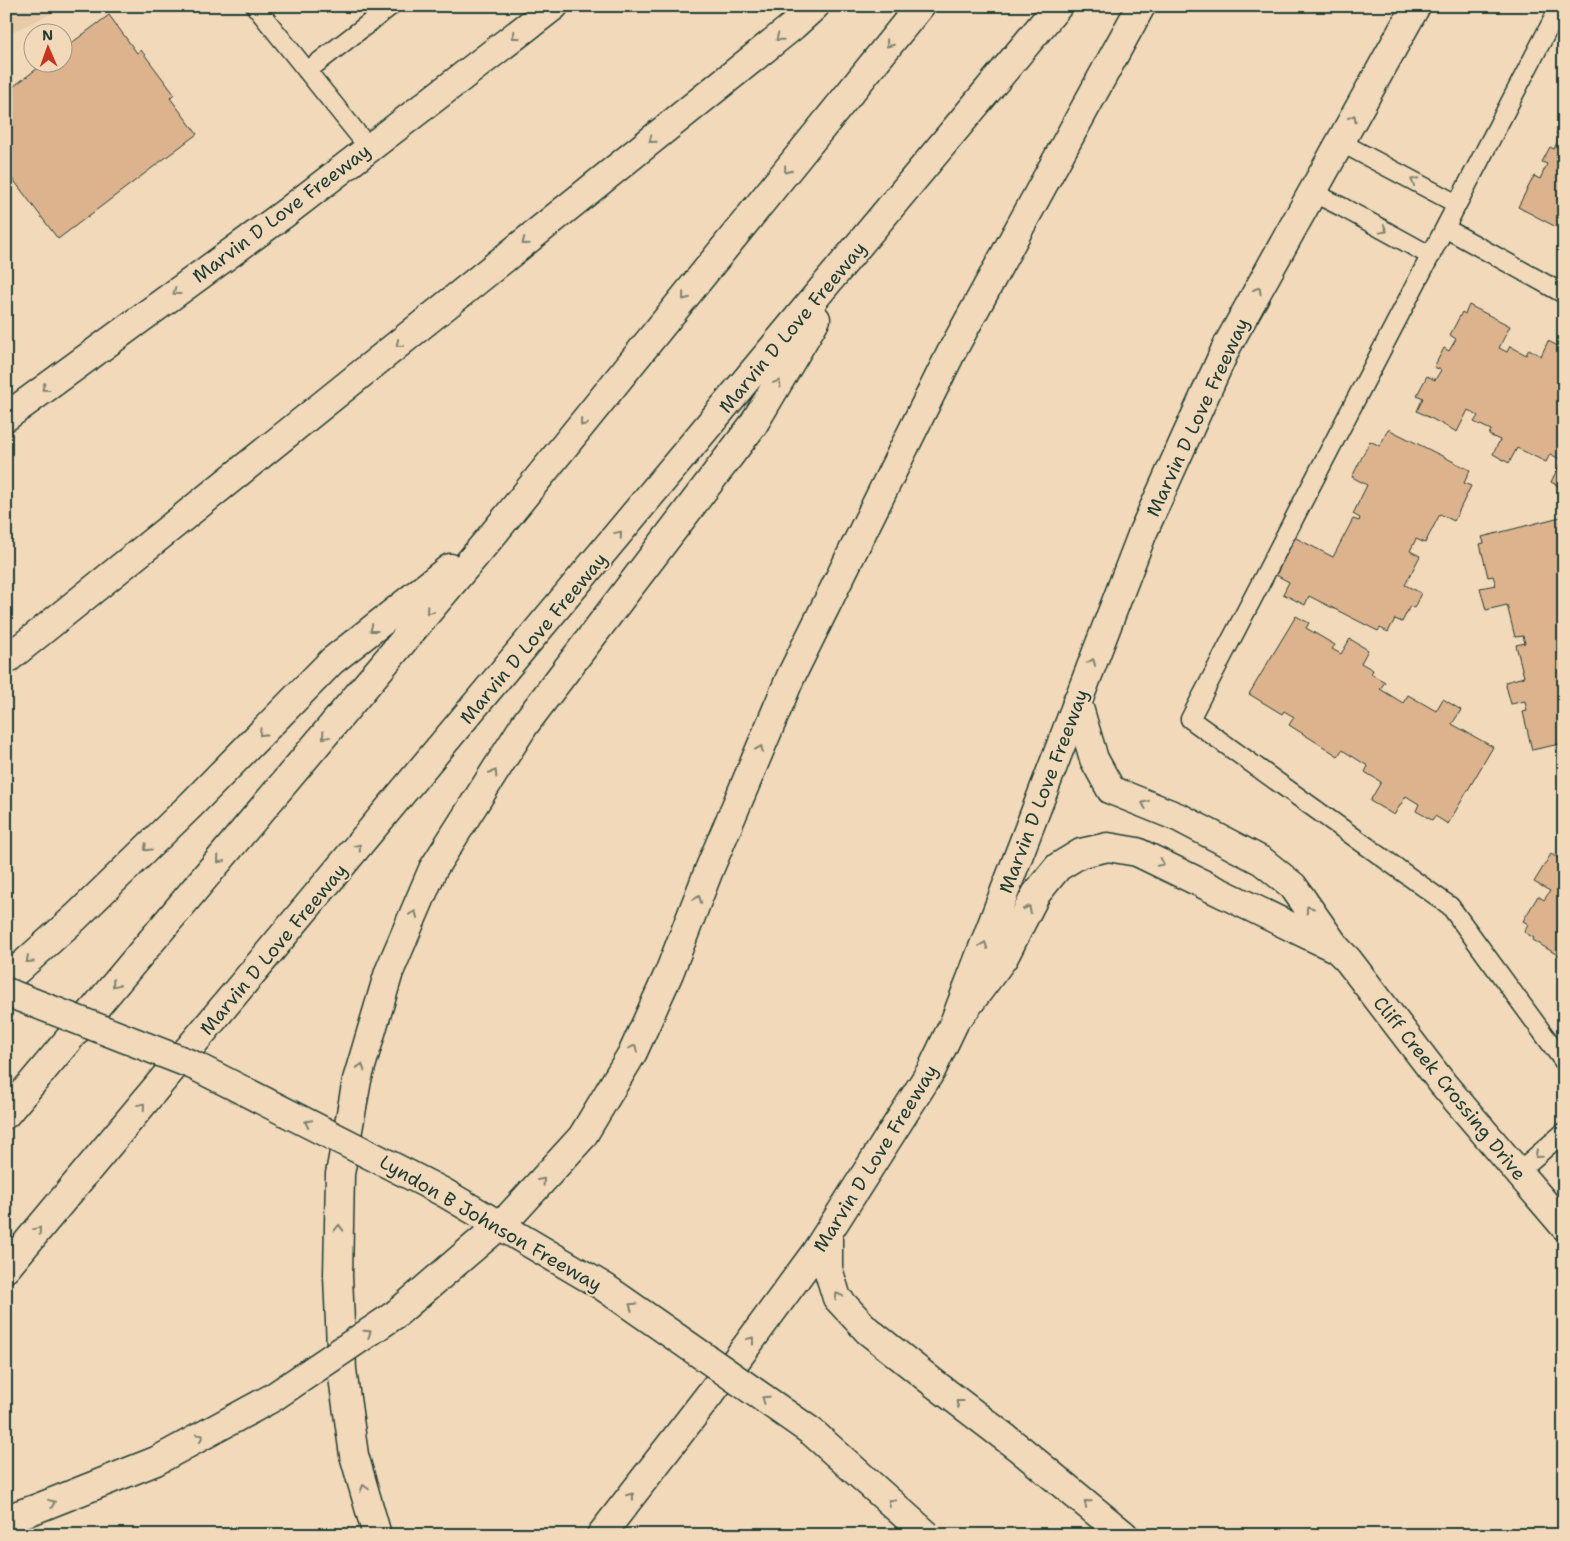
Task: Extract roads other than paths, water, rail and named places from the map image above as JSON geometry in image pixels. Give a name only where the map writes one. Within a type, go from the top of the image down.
[{"type":"main road","name":"Marvin D Love Freeway","points":[[6,417],[284,214],[554,6]]},
{"type":"main road","points":[[6,660],[786,33],[815,6]]},
{"type":"main road","points":[[6,1114],[494,533],[920,6]]},
{"type":"main road","name":"Marvin D Love Freeway","points":[[6,1268],[1058,6]]},
{"type":"main road","points":[[6,1519],[156,1461],[272,1398],[396,1314],[509,1217],[582,1137],[633,1052],[669,973],[709,870],[791,676],[951,353],[1140,6]]},
{"type":"main road","name":"Marvin D Love Freeway","points":[[601,1535],[816,1253],[931,1071],[954,1023],[1143,532],[1227,346],[1416,6]]},
{"type":"main road","points":[[377,1535],[353,1446],[342,1370],[338,1276],[340,1174],[357,1080],[389,972],[433,869],[525,724],[753,425],[862,243]]},
{"type":"main road","points":[[6,980],[76,917],[178,818],[332,661],[494,533]]},
{"type":"main road","name":"Cliff Creek Crossing Drive","points":[[1077,701],[1094,759],[1111,790],[1180,818],[1262,862],[1293,886],[1337,948],[1443,1084],[1564,1226]]},
{"type":"main road","name":"Cliff Creek Crossing Drive","points":[[954,1023],[1004,957],[1036,894],[1058,867],[1080,853],[1108,847],[1137,852],[1337,948]]},
{"type":"main road","name":"Lyndon B Johnson Freeway","points":[[6,992],[193,1065],[443,1192],[604,1287],[812,1432],[927,1535]]},
{"type":"main road","points":[[828,1233],[828,1269],[837,1298],[868,1330],[1020,1449],[1124,1535]]},
{"type":"lane","points":[[256,6],[369,148]]},
{"type":"lane","points":[[307,71],[391,6]]},
{"type":"lane","points":[[1560,6],[1190,718],[1450,906],[1564,1062]]},
{"type":"lane","points":[[1340,142],[1457,204]]},
{"type":"lane","points":[[1312,192],[1342,206],[1430,256]]},
{"type":"lane","points":[[1445,228],[1564,294]]},
{"type":"lane","points":[[1518,1172],[1561,1135]]}]
